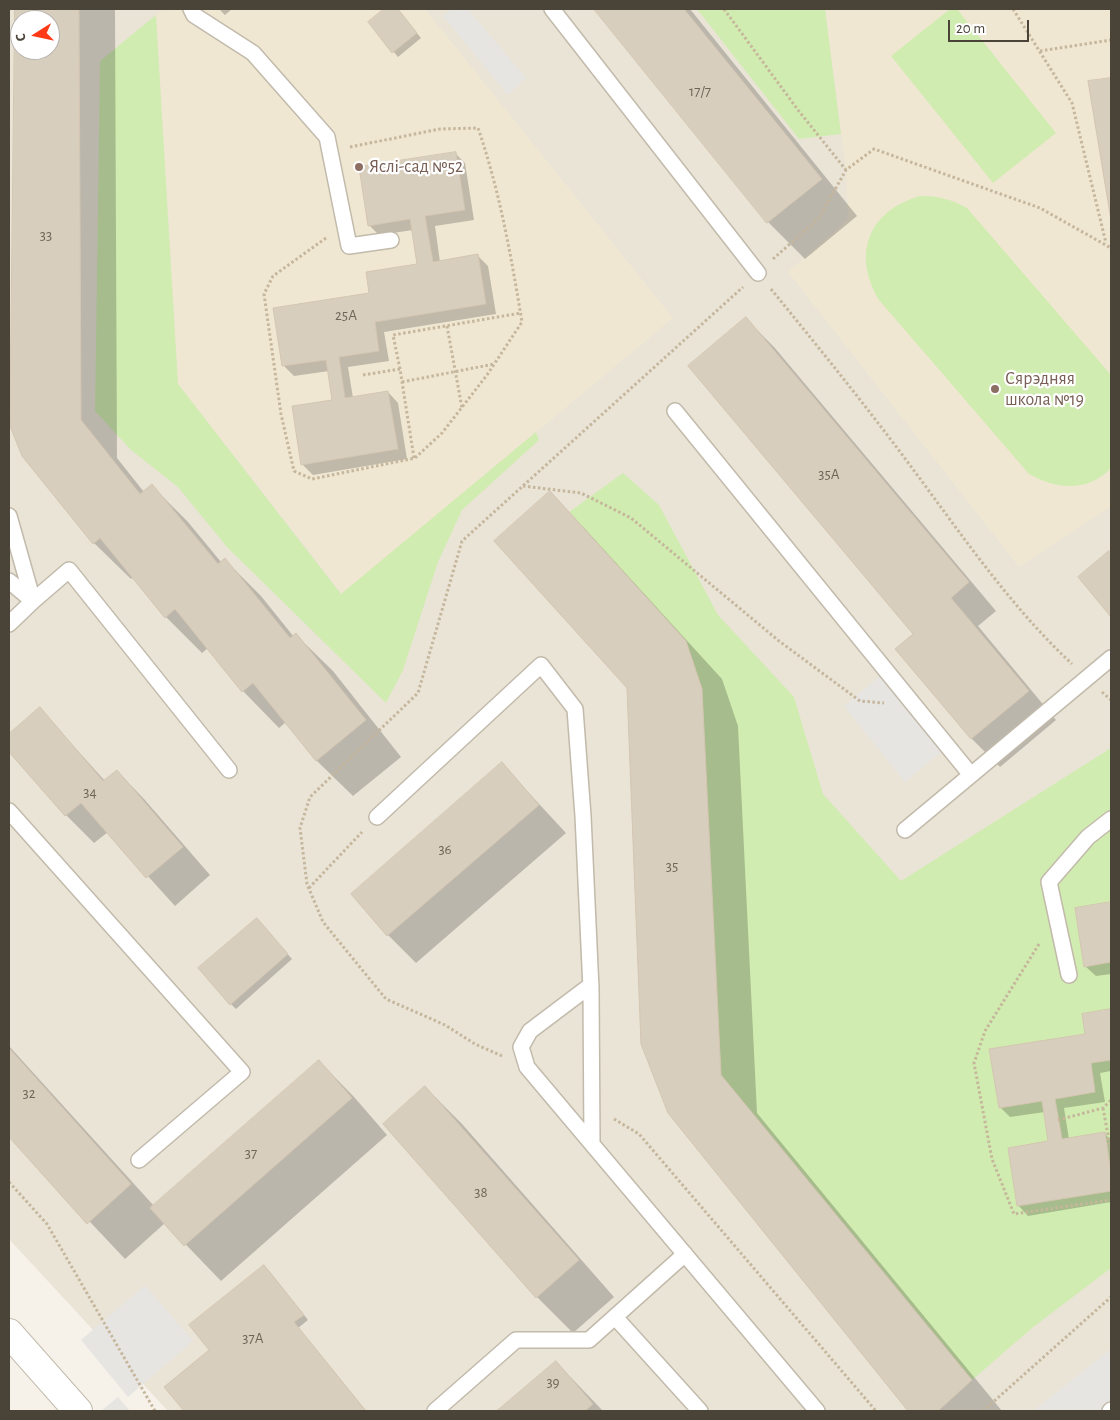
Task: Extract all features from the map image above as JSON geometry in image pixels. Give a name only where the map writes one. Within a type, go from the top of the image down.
[{"type":"street","points":[[9,1333],[78,1411]]},
{"type":"lane","points":[[191,9],[194,15],[253,53],[327,137],[349,246],[391,240]]},
{"type":"lane","points":[[552,9],[758,273]]},
{"type":"lane","points":[[675,411],[971,775]]},
{"type":"lane","points":[[9,516],[33,601]]},
{"type":"lane","points":[[9,624],[69,570],[229,770]]},
{"type":"lane","points":[[9,581],[33,601]]},
{"type":"lane","points":[[906,830],[1111,658]]},
{"type":"lane","points":[[377,817],[541,664],[575,709],[583,816],[591,985],[592,1144]]},
{"type":"lane","points":[[9,811],[242,1072],[139,1160]]},
{"type":"lane","points":[[1069,975],[1049,882],[1088,837],[1111,818]]},
{"type":"lane","points":[[591,985],[530,1031],[521,1047],[528,1067],[818,1411]]},
{"type":"lane","points":[[435,1411],[516,1340],[589,1340],[685,1254]]},
{"type":"lane","points":[[615,1317],[700,1411]]},
{"type":"path","points":[[724,9],[798,110],[846,170]]},
{"type":"path","points":[[1013,9],[1072,103],[1106,244]]},
{"type":"path","points":[[1040,51],[1111,40]]},
{"type":"path","points":[[330,151],[440,129],[478,128],[492,168],[502,211],[522,322],[462,408],[442,433],[415,458],[312,479],[294,471],[281,414],[264,294],[272,276],[345,224]]},
{"type":"path","points":[[528,1067],[475,1044],[445,1025],[386,999],[323,922],[309,888],[300,828],[310,798],[418,693],[462,541],[819,218],[846,170],[874,149],[1040,208],[1111,248]]},
{"type":"path","points":[[758,273],[855,392],[995,579],[1039,633],[1111,700]]},
{"type":"path","points":[[415,458],[393,335],[521,313]]},
{"type":"path","points":[[447,326],[462,408]]},
{"type":"path","points":[[402,382],[494,364]]},
{"type":"path","points":[[363,374],[400,369]]},
{"type":"path","points":[[522,486],[581,493],[631,518],[779,641],[860,701],[914,706]]},
{"type":"path","points":[[309,888],[377,817]]},
{"type":"path","points":[[1056,916],[985,1032],[974,1063],[988,1140],[992,1159],[1014,1214],[1111,1200]]},
{"type":"path","points":[[1058,1120],[1103,1108],[1111,1100]]},
{"type":"path","points":[[592,1106],[639,1134],[876,1411]]},
{"type":"path","points":[[1103,1108],[1111,1151]]},
{"type":"path","points":[[9,1182],[47,1224],[155,1411]]},
{"type":"path","points":[[983,1411],[1111,1296]]},
{"type":"shaded area","points":[[9,9],[1111,9],[1111,1411],[168,1411],[9,1239]]},
{"type":"shaded area","name":"Яслі-сад №52","points":[[163,9],[425,9],[673,318],[342,594],[178,384],[156,15]]},
{"type":"shaded area","points":[[451,9],[468,9],[526,78],[508,95],[443,16]]},
{"type":"shaded area","name":"Сярэдняя школа №19","points":[[825,9],[1111,9],[1111,506],[1019,567],[788,272],[848,219],[846,170]]},
{"type":"shaded area","points":[[880,676],[941,752],[905,782],[844,706]]},
{"type":"shaded area","points":[[145,1285],[193,1341],[128,1397],[81,1340]]},
{"type":"shaded area","points":[[1111,1349],[1111,1411],[1033,1411]]},
{"type":"shaded area","points":[[118,1397],[130,1411],[101,1411]]},
{"type":"green space","points":[[697,9],[825,9],[841,134],[799,139]]},
{"type":"green space","points":[[950,9],[957,9],[1056,133],[993,183],[891,56]]},
{"type":"green space","points":[[156,15],[178,384],[341,594],[536,432],[539,440],[462,510],[438,562],[403,670],[386,703],[227,547],[178,487],[131,450],[95,411],[100,61]]},
{"type":"green space","points":[[920,196],[944,199],[967,208],[1111,375],[1111,468],[1102,476],[1092,482],[1071,486],[1050,483],[1029,474],[879,300],[871,283],[867,266],[866,251],[870,236],[877,223],[888,212],[902,203]]},
{"type":"green space","points":[[623,473],[659,505],[718,615],[794,697],[823,794],[901,881],[1111,748],[1111,1268],[1032,1328],[972,1380],[721,1075],[702,689],[686,641],[569,512]]},
{"type":"building","points":[[15,9],[79,9],[81,420],[140,494],[152,484],[218,564],[225,558],[290,638],[296,633],[366,720],[316,761],[253,683],[242,692],[175,609],[165,618],[100,538],[93,544],[22,456],[10,426],[14,60],[60,60],[60,10]]},
{"type":"building","points":[[384,9],[398,9],[417,33],[392,53],[368,22]]},
{"type":"building","points":[[594,9],[684,9],[822,179],[767,223]]},
{"type":"building","points":[[1111,78],[1111,220],[1088,81]]},
{"type":"building","points":[[456,152],[465,210],[425,216],[433,262],[478,254],[486,304],[375,322],[379,351],[339,357],[345,398],[388,391],[398,449],[301,465],[292,406],[332,400],[326,360],[282,366],[273,308],[369,293],[366,272],[417,264],[410,219],[368,226],[359,167]]},
{"type":"building","points":[[746,317],[969,582],[951,598],[1029,691],[971,739],[895,649],[913,634],[688,366]]},
{"type":"building","points":[[550,491],[686,641],[702,689],[721,1075],[972,1380],[938,1411],[908,1411],[668,1113],[641,1044],[627,688],[494,541]]},
{"type":"building","points":[[1109,551],[1111,553],[1111,617],[1078,577]]},
{"type":"building","points":[[40,707],[103,781],[117,770],[183,847],[146,878],[81,803],[65,816],[9,752],[9,734]]},
{"type":"building","points":[[502,762],[539,805],[387,936],[351,894]]},
{"type":"building","points":[[1111,902],[1111,962],[1084,967],[1075,908]]},
{"type":"building","points":[[257,918],[288,954],[230,1005],[198,968]]},
{"type":"building","points":[[1111,1009],[1111,1060],[1091,1063],[1095,1092],[1055,1099],[1062,1139],[1105,1132],[1111,1173],[1111,1191],[1017,1206],[1008,1148],[1048,1141],[1042,1101],[999,1108],[989,1049],[1085,1034],[1082,1014]]},
{"type":"building","points":[[9,1048],[131,1184],[87,1224],[9,1137]]},
{"type":"building","points":[[319,1060],[352,1098],[184,1246],[150,1208]]},
{"type":"building","points":[[425,1086],[579,1260],[536,1298],[383,1124]]},
{"type":"building","points":[[264,1265],[304,1315],[294,1322],[366,1411],[184,1411],[164,1387],[209,1350],[189,1325]]},
{"type":"building","points":[[556,1361],[593,1404],[585,1411],[497,1411]]},
{"type":"place","name":"Яслі-сад №52","points":[[359,167]]},
{"type":"place","name":"Сярэдняя школа №19","points":[[995,389]]}]
